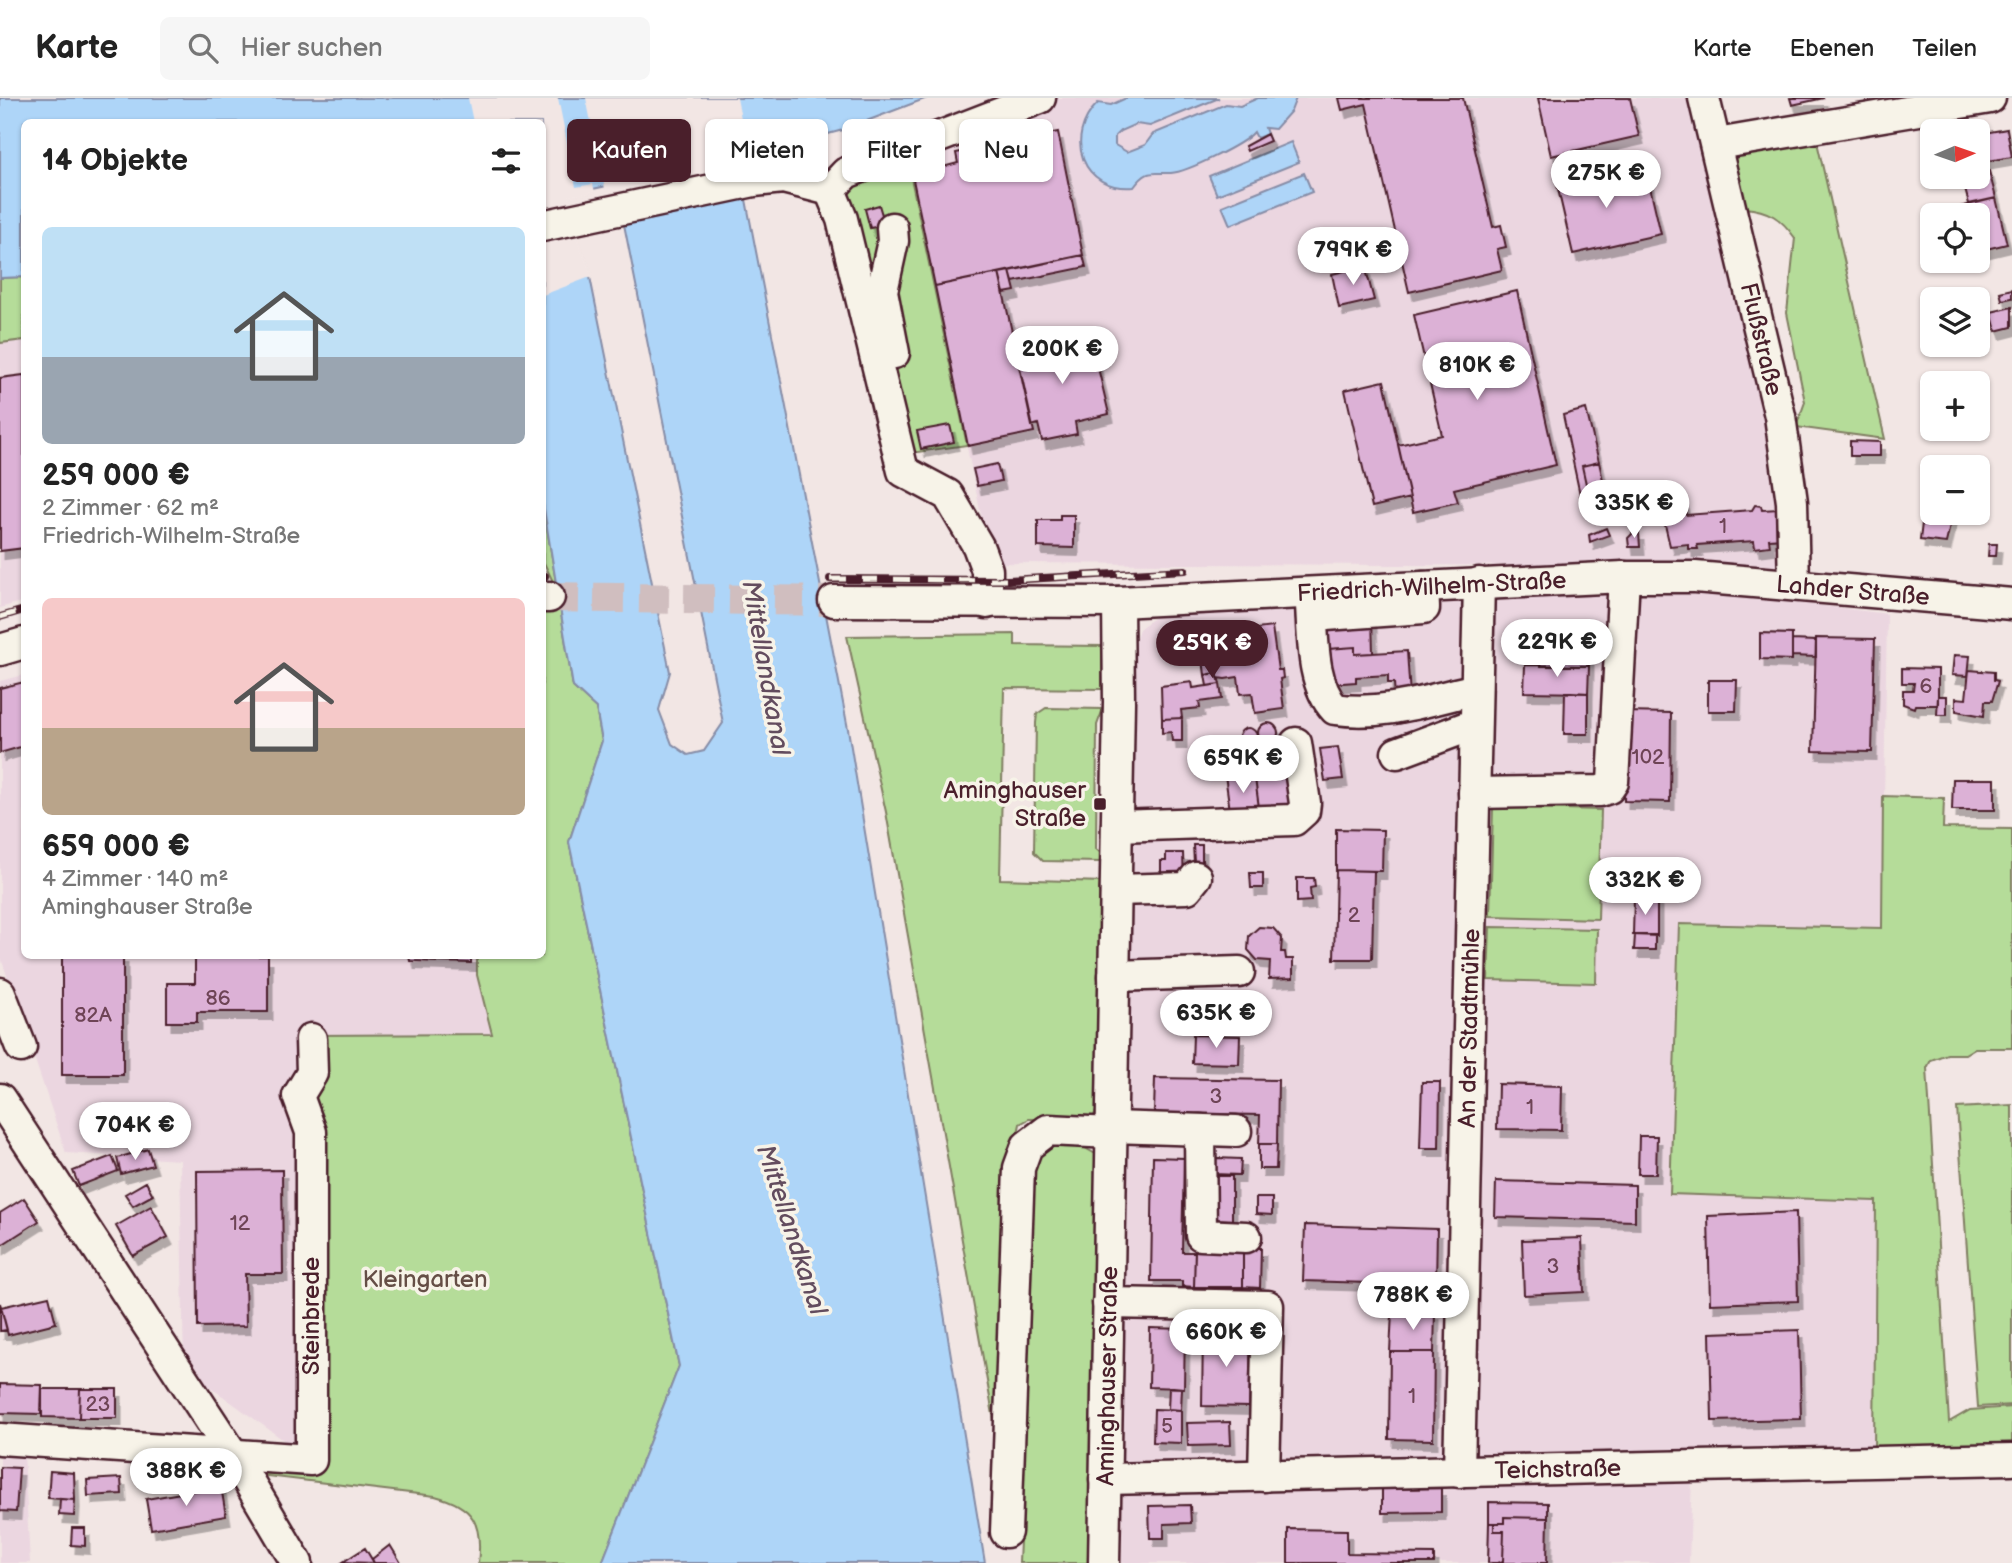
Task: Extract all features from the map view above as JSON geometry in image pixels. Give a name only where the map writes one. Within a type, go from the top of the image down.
[{"type":"street","points":[[830,190],[846,173],[1040,98]]},
{"type":"street","name":"Flußstraße","points":[[1704,98],[1780,416],[1791,502],[1794,584]]},
{"type":"street","points":[[1717,144],[1990,98]]},
{"type":"street","points":[[546,225],[754,181],[783,178],[830,190]]},
{"type":"street","points":[[830,190],[842,219],[903,471],[948,495],[978,546],[987,570],[987,603]]},
{"type":"street","points":[[892,228],[893,241],[882,291],[919,480]]},
{"type":"street","points":[[1474,793],[1600,791],[1609,788],[1613,782],[1624,577]]},
{"type":"street","name":"Lahder Straße","points":[[1695,577],[2012,604]]},
{"type":"street","name":"Friedrich-Wilhelm-Straße","points":[[834,601],[1311,604],[1423,587],[1479,583],[1695,577]]},
{"type":"street","name":"An der Stadtmühle","points":[[1459,1472],[1479,583]]},
{"type":"street","name":"Aminghauser Straße","points":[[1104,1563],[1117,826],[1118,602]]},
{"type":"street","points":[[1311,604],[1318,679],[1324,698],[1335,709],[1375,712],[1476,689]]},
{"type":"street","points":[[0,650],[21,644]]},
{"type":"street","points":[[1396,753],[1475,723]]},
{"type":"street","points":[[1117,826],[1294,820],[1300,816],[1305,803],[1296,743]]},
{"type":"street","points":[[1116,890],[1187,888],[1196,877]]},
{"type":"street","points":[[1114,976],[1239,972]]},
{"type":"street","points":[[0,993],[21,1047]]},
{"type":"street","name":"Steinbrede","points":[[233,1455],[311,1460],[311,1132],[298,1096],[312,1073],[311,1039]]},
{"type":"street","points":[[0,1099],[233,1455],[297,1563]]},
{"type":"street","points":[[1006,1532],[1019,1168],[1027,1146],[1048,1130],[1236,1131]]},
{"type":"street","points":[[1200,1130],[1201,1235],[1246,1237]]},
{"type":"street","points":[[1108,1303],[1268,1307],[1264,1476]]},
{"type":"street","points":[[0,1439],[233,1455]]},
{"type":"street","name":"Teichstraße","points":[[1105,1479],[2012,1460]]},
{"type":"shaded area","points":[[1053,98],[1699,98],[1768,384],[1793,567],[991,563],[912,182],[945,182],[945,139],[959,134],[959,182],[1053,182],[1053,119],[998,119]]},
{"type":"shaded area","points":[[21,340],[21,602],[0,608],[0,343]]},
{"type":"shaded area","points":[[1679,587],[1887,614],[1882,928],[1679,924],[1670,1194],[1876,1201],[1874,1464],[1692,1477],[1689,1563],[1122,1563],[1129,659],[1139,629],[1156,616],[1167,614]]},
{"type":"shaded area","points":[[21,676],[21,959],[477,959],[477,975],[492,1034],[311,1035],[311,1460],[184,1368],[180,1160],[66,1153],[0,955],[0,681]]},
{"type":"shaded area","points":[[0,1451],[24,1453],[30,1563],[0,1563]]},
{"type":"green space","points":[[1817,142],[1885,439],[1796,427],[1805,402],[1787,313],[1795,238],[1774,216],[1744,208],[1724,157]]},
{"type":"green space","points":[[847,182],[912,182],[967,445],[897,455],[841,185]]},
{"type":"green space","points":[[21,277],[21,340],[0,343],[0,278]]},
{"type":"green space","points":[[546,522],[557,590],[546,567]]},
{"type":"green space","name":"Kleingarten","points":[[546,596],[558,596],[573,687],[596,708],[602,741],[569,842],[679,1366],[602,1563],[478,1563],[479,1537],[473,1518],[467,1511],[448,1500],[435,1496],[234,1472],[311,1460],[310,1035],[492,1034],[477,975],[477,959],[546,959]]},
{"type":"green space","points":[[1015,634],[1015,645],[1102,646],[1102,689],[1004,688],[1000,879],[1104,882],[1101,1102],[1092,1119],[1029,1119],[1020,1124],[1015,1147],[1003,1471],[886,812],[847,636]]},
{"type":"green space","points":[[1046,708],[1103,709],[1097,725],[1096,849],[1102,854],[1101,862],[1043,861],[1034,852],[1036,723],[1037,714]]},
{"type":"green space","points":[[1883,796],[1944,798],[1943,828],[2012,829],[2012,1048],[1975,1048],[1965,1054],[1947,1054],[1931,1060],[1927,1068],[1949,1422],[1970,1410],[2012,1407],[2012,1449],[1874,1453],[1876,1201],[1670,1194],[1679,924],[1882,928]]},
{"type":"green space","points":[[1493,807],[1601,810],[1598,919],[1490,916]]},
{"type":"green space","points":[[1490,927],[1597,929],[1596,983],[1488,980]]},
{"type":"green space","points":[[2012,1105],[2012,1405],[1978,1407],[1957,1108]]},
{"type":"green space","points":[[1078,1144],[1099,1156],[1088,1563],[1019,1563],[1028,1364],[1029,1178],[1042,1147]]},
{"type":"water","name":"Mittellandkanal","points":[[0,98],[927,98],[872,119],[842,119],[842,130],[828,134],[828,119],[705,119],[705,182],[743,182],[848,729],[985,1563],[602,1563],[679,1366],[569,842],[602,741],[596,708],[573,687],[546,521],[546,119],[21,119],[21,277],[0,278]],"holes":[[[616,184],[723,723],[704,751],[688,755],[672,744],[659,710],[670,672],[590,277],[573,238],[565,195]]]},
{"type":"water","points":[[1126,98],[1219,98],[1150,126],[1136,124],[1120,131],[1115,136],[1115,145],[1127,152],[1145,145],[1153,134],[1226,104],[1240,106],[1258,98],[1296,98],[1291,111],[1275,129],[1265,128],[1267,134],[1257,138],[1254,132],[1228,150],[1179,171],[1147,174],[1134,187],[1116,186],[1102,181],[1091,172],[1083,160],[1080,146],[1087,117],[1098,103],[1111,105]]},
{"type":"water","points":[[1291,142],[1299,162],[1217,195],[1209,176]]},
{"type":"water","points":[[1304,173],[1312,192],[1230,225],[1222,206]]},
{"type":"pier","points":[[468,98],[558,98],[567,142],[567,182],[575,182],[576,187],[593,184],[595,192],[569,197],[577,236],[593,276],[546,294],[546,119],[472,119]]},
{"type":"pier","points":[[586,98],[737,98],[741,119],[705,119],[705,182],[746,182],[749,199],[620,224],[613,188],[605,189],[604,182],[691,182],[691,119],[590,119]]},
{"type":"building","points":[[1339,98],[1463,98],[1493,227],[1501,225],[1506,247],[1497,249],[1502,270],[1409,292],[1366,104],[1342,110]]},
{"type":"building","points":[[1538,98],[1630,98],[1639,136],[1551,156]]},
{"type":"building","points":[[1790,98],[1824,98],[1792,105]]},
{"type":"building","points":[[2007,129],[2012,157],[1990,161],[1990,132]]},
{"type":"building","points":[[1058,132],[1083,255],[935,286],[914,182],[945,182],[945,166],[958,163],[956,153],[959,152],[959,182],[1053,182],[1053,133]]},
{"type":"building","points":[[1267,134],[1270,141],[1247,151],[1245,146]]},
{"type":"building","points":[[1599,166],[1604,185],[1647,174],[1661,234],[1573,254],[1555,176]]},
{"type":"building","points":[[1990,175],[1996,198],[1969,203],[1965,189],[1990,189]]},
{"type":"building","points":[[1996,198],[2007,244],[1990,248],[1990,203],[1976,203]]},
{"type":"building","points":[[879,205],[885,225],[870,228],[865,209]]},
{"type":"building","points":[[1083,255],[1086,267],[1013,282],[1010,271]]},
{"type":"building","points":[[1365,266],[1374,300],[1339,308],[1332,274]]},
{"type":"building","points":[[1010,271],[1015,291],[1004,293],[999,273]]},
{"type":"building","points":[[999,273],[1034,432],[968,446],[935,286]]},
{"type":"building","points":[[2012,289],[2012,298],[2002,300],[2000,292]]},
{"type":"building","points":[[1517,291],[1556,465],[1454,489],[1458,502],[1413,512],[1398,445],[1442,435],[1414,315]]},
{"type":"building","points":[[2012,307],[2012,327],[1996,331],[1991,312]]},
{"type":"building","points":[[1090,334],[1109,414],[1075,422],[1077,434],[1042,441],[1038,424],[1032,426],[1016,352]]},
{"type":"building","points":[[21,375],[21,548],[0,551],[0,378]]},
{"type":"building","points":[[1384,381],[1410,498],[1372,507],[1345,390]]},
{"type":"building","points":[[1586,409],[1599,462],[1582,466],[1590,502],[1582,504],[1563,415]]},
{"type":"building","points":[[950,425],[954,442],[921,449],[917,431]]},
{"type":"building","points":[[1850,441],[1880,442],[1880,456],[1850,456]]},
{"type":"building","points":[[1599,462],[1607,498],[1590,502],[1582,466]]},
{"type":"building","points":[[997,464],[1001,481],[977,486],[973,469]]},
{"type":"building","points":[[1669,499],[1671,502],[1683,500],[1686,515],[1752,510],[1755,505],[1761,506],[1762,510],[1779,509],[1783,538],[1769,539],[1770,546],[1755,548],[1754,541],[1697,545],[1698,549],[1688,549],[1688,544],[1670,546],[1661,508]]},
{"type":"building","points":[[1060,515],[1074,515],[1074,548],[1038,547],[1038,520],[1060,520]]},
{"type":"building","points":[[1922,525],[1950,525],[1946,543],[1920,540]]},
{"type":"building","points":[[1606,528],[1609,535],[1590,542],[1589,535]]},
{"type":"building","points":[[1633,533],[1639,533],[1640,547],[1629,547],[1628,538]]},
{"type":"building","points":[[1989,544],[1997,544],[1996,556],[1988,556]]},
{"type":"building","points":[[1372,617],[1373,653],[1355,654],[1355,647],[1328,649],[1326,620]]},
{"type":"building","points":[[1272,627],[1278,670],[1282,670],[1283,678],[1280,679],[1284,709],[1255,713],[1252,693],[1240,694],[1238,677],[1225,679],[1218,678],[1217,673],[1205,675],[1200,636]]},
{"type":"building","points":[[1542,628],[1589,629],[1589,666],[1541,666]]},
{"type":"building","points":[[1760,633],[1792,634],[1792,660],[1760,659]]},
{"type":"building","points":[[1816,638],[1875,639],[1872,752],[1813,751]]},
{"type":"building","points":[[1792,640],[1816,641],[1816,657],[1792,656]]},
{"type":"building","points":[[1355,647],[1355,654],[1407,651],[1410,696],[1395,697],[1394,683],[1388,683],[1388,675],[1356,677],[1356,682],[1329,684],[1328,649]]},
{"type":"building","points":[[1954,655],[1970,656],[1968,676],[1952,675]]},
{"type":"building","points":[[1525,665],[1589,666],[1588,693],[1524,692]]},
{"type":"building","points":[[1902,668],[1938,669],[1938,705],[1915,705],[1914,708],[1903,704],[1903,690],[1913,690],[1914,683],[1902,683]]},
{"type":"building","points":[[1969,670],[1994,672],[1994,680],[1998,681],[1992,701],[1985,701],[1984,716],[1956,711],[1956,698],[1966,699]]},
{"type":"building","points":[[1217,673],[1220,684],[1207,686],[1205,675]]},
{"type":"building","points":[[1708,680],[1737,680],[1736,711],[1708,711]]},
{"type":"building","points":[[1192,682],[1193,688],[1220,684],[1222,699],[1199,702],[1200,708],[1181,710],[1182,718],[1162,719],[1161,686]]},
{"type":"building","points":[[21,683],[21,747],[0,753],[0,688]]},
{"type":"building","points":[[1565,692],[1588,693],[1588,734],[1564,734]]},
{"type":"building","points":[[1938,696],[1947,696],[1947,715],[1937,715]]},
{"type":"building","points":[[1626,712],[1671,713],[1670,802],[1624,801]]},
{"type":"building","points":[[1182,718],[1182,741],[1172,741],[1171,732],[1162,733],[1162,719]]},
{"type":"building","points":[[1268,723],[1275,726],[1278,733],[1275,740],[1268,743],[1261,740],[1258,733],[1261,726]]},
{"type":"building","points":[[1244,728],[1252,728],[1257,737],[1255,744],[1244,746],[1239,741],[1239,733]]},
{"type":"building","points":[[1251,747],[1258,750],[1261,757],[1258,764],[1251,767],[1244,764],[1241,757],[1244,750]]},
{"type":"building","points":[[1338,747],[1343,779],[1325,781],[1320,749]]},
{"type":"building","points":[[1294,766],[1300,809],[1260,815],[1254,771]]},
{"type":"building","points":[[1254,771],[1260,815],[1231,818],[1225,775]]},
{"type":"building","points":[[1953,779],[1995,779],[1995,810],[1952,810]]},
{"type":"building","points":[[1336,829],[1383,830],[1382,871],[1336,870]]},
{"type":"building","points":[[1193,845],[1202,845],[1202,862],[1194,862]]},
{"type":"building","points":[[1166,853],[1183,853],[1184,883],[1161,883],[1161,861],[1166,861]]},
{"type":"building","points":[[1336,870],[1374,871],[1372,959],[1334,959]]},
{"type":"building","points":[[1250,873],[1263,873],[1263,888],[1251,888]]},
{"type":"building","points":[[1297,878],[1314,878],[1315,887],[1310,888],[1311,901],[1297,902]]},
{"type":"building","points":[[1634,898],[1657,899],[1657,936],[1633,935]]},
{"type":"building","points":[[1259,927],[1273,928],[1282,938],[1281,952],[1285,952],[1286,959],[1293,959],[1293,978],[1269,979],[1270,961],[1257,960],[1248,950],[1249,936]]},
{"type":"building","points":[[1635,935],[1655,935],[1655,950],[1634,950]]},
{"type":"building","points":[[62,959],[123,959],[123,1075],[62,1075]]},
{"type":"building","points":[[195,959],[268,959],[268,1012],[197,1012],[197,1022],[167,1022],[167,983],[195,983]]},
{"type":"building","points":[[471,959],[471,963],[410,961]]},
{"type":"building","points":[[1193,1035],[1240,1036],[1239,1064],[1192,1063]]},
{"type":"building","points":[[1155,1078],[1278,1080],[1277,1144],[1259,1144],[1260,1115],[1154,1113]]},
{"type":"building","points":[[1422,1082],[1440,1082],[1439,1148],[1420,1148]]},
{"type":"building","points":[[1498,1084],[1562,1086],[1561,1130],[1497,1129]]},
{"type":"building","points":[[1639,1136],[1657,1136],[1656,1174],[1638,1174]]},
{"type":"building","points":[[1259,1144],[1277,1144],[1276,1169],[1259,1169]]},
{"type":"building","points":[[148,1149],[153,1165],[121,1174],[117,1158]]},
{"type":"building","points":[[112,1156],[118,1171],[79,1186],[73,1171]]},
{"type":"building","points":[[1153,1157],[1184,1158],[1182,1252],[1195,1252],[1194,1287],[1182,1286],[1182,1281],[1151,1281]]},
{"type":"building","points":[[1215,1158],[1241,1159],[1240,1175],[1214,1174]]},
{"type":"building","points":[[282,1170],[283,1274],[245,1274],[246,1326],[198,1327],[197,1171]]},
{"type":"building","points":[[1215,1176],[1232,1176],[1232,1220],[1214,1219]]},
{"type":"building","points":[[1496,1181],[1635,1185],[1635,1221],[1495,1217]]},
{"type":"building","points":[[146,1182],[153,1195],[133,1206],[125,1194]]},
{"type":"building","points":[[24,1198],[39,1221],[0,1246],[0,1213]]},
{"type":"building","points":[[1256,1198],[1272,1198],[1272,1215],[1256,1214]]},
{"type":"building","points":[[151,1206],[168,1237],[133,1256],[116,1226]]},
{"type":"building","points":[[1796,1212],[1798,1301],[1710,1304],[1708,1216]]},
{"type":"building","points":[[1305,1225],[1437,1229],[1436,1285],[1303,1281]]},
{"type":"building","points":[[1582,1238],[1584,1292],[1524,1295],[1522,1240]]},
{"type":"building","points":[[1195,1247],[1243,1248],[1243,1287],[1194,1287]]},
{"type":"building","points":[[1243,1248],[1261,1248],[1260,1288],[1243,1287]]},
{"type":"building","points":[[49,1296],[56,1323],[8,1335],[1,1307]]},
{"type":"building","points":[[0,1303],[7,1330],[0,1331]]},
{"type":"building","points":[[1392,1312],[1435,1312],[1434,1352],[1390,1352]]},
{"type":"building","points":[[1150,1328],[1185,1329],[1184,1388],[1149,1387]]},
{"type":"building","points":[[1799,1330],[1801,1419],[1712,1421],[1710,1333]]},
{"type":"building","points":[[1203,1332],[1251,1333],[1249,1407],[1202,1406]]},
{"type":"building","points":[[1390,1352],[1434,1352],[1433,1440],[1389,1439]]},
{"type":"building","points":[[0,1384],[42,1385],[41,1414],[0,1413]]},
{"type":"building","points":[[1169,1387],[1182,1388],[1181,1410],[1168,1409]]},
{"type":"building","points":[[42,1389],[80,1389],[79,1418],[42,1417]]},
{"type":"building","points":[[80,1389],[117,1389],[117,1418],[79,1418]]},
{"type":"building","points":[[1154,1409],[1181,1410],[1181,1443],[1153,1442]]},
{"type":"building","points":[[1230,1422],[1231,1445],[1188,1446],[1187,1423]]},
{"type":"building","points":[[0,1467],[19,1468],[16,1512],[0,1511]]},
{"type":"building","points":[[50,1471],[74,1473],[75,1500],[48,1498]]},
{"type":"building","points":[[121,1478],[122,1494],[88,1496],[87,1480]]},
{"type":"building","points":[[221,1486],[226,1516],[151,1529],[146,1499]]},
{"type":"building","points":[[1441,1488],[1441,1512],[1382,1513],[1382,1489]]},
{"type":"building","points":[[60,1499],[75,1500],[74,1516],[59,1515]]},
{"type":"building","points":[[1489,1502],[1548,1503],[1548,1518],[1504,1517],[1504,1523],[1489,1523]]},
{"type":"building","points":[[1190,1505],[1191,1523],[1164,1524],[1164,1538],[1150,1538],[1149,1506]]},
{"type":"building","points":[[1504,1517],[1548,1518],[1547,1563],[1498,1563],[1503,1561],[1504,1531],[1494,1531],[1494,1523],[1504,1523]]},
{"type":"building","points":[[1489,1523],[1494,1523],[1494,1531],[1504,1531],[1503,1561],[1498,1563],[1488,1563]]},
{"type":"building","points":[[72,1528],[85,1528],[85,1546],[71,1545]]},
{"type":"building","points":[[1288,1529],[1347,1530],[1347,1553],[1434,1554],[1434,1563],[1288,1563]]},
{"type":"building","points":[[390,1545],[401,1563],[374,1563],[372,1559]]},
{"type":"building","points":[[365,1548],[374,1563],[343,1562]]},
{"type":"tunnel","points":[[549,597],[834,601]]},
{"type":"railway","points":[[830,579],[1008,580],[1185,570]]},
{"type":"railway","points":[[0,617],[21,611]]},
{"type":"place","name":"Aminghauser Straße","points":[[1100,804]]}]
